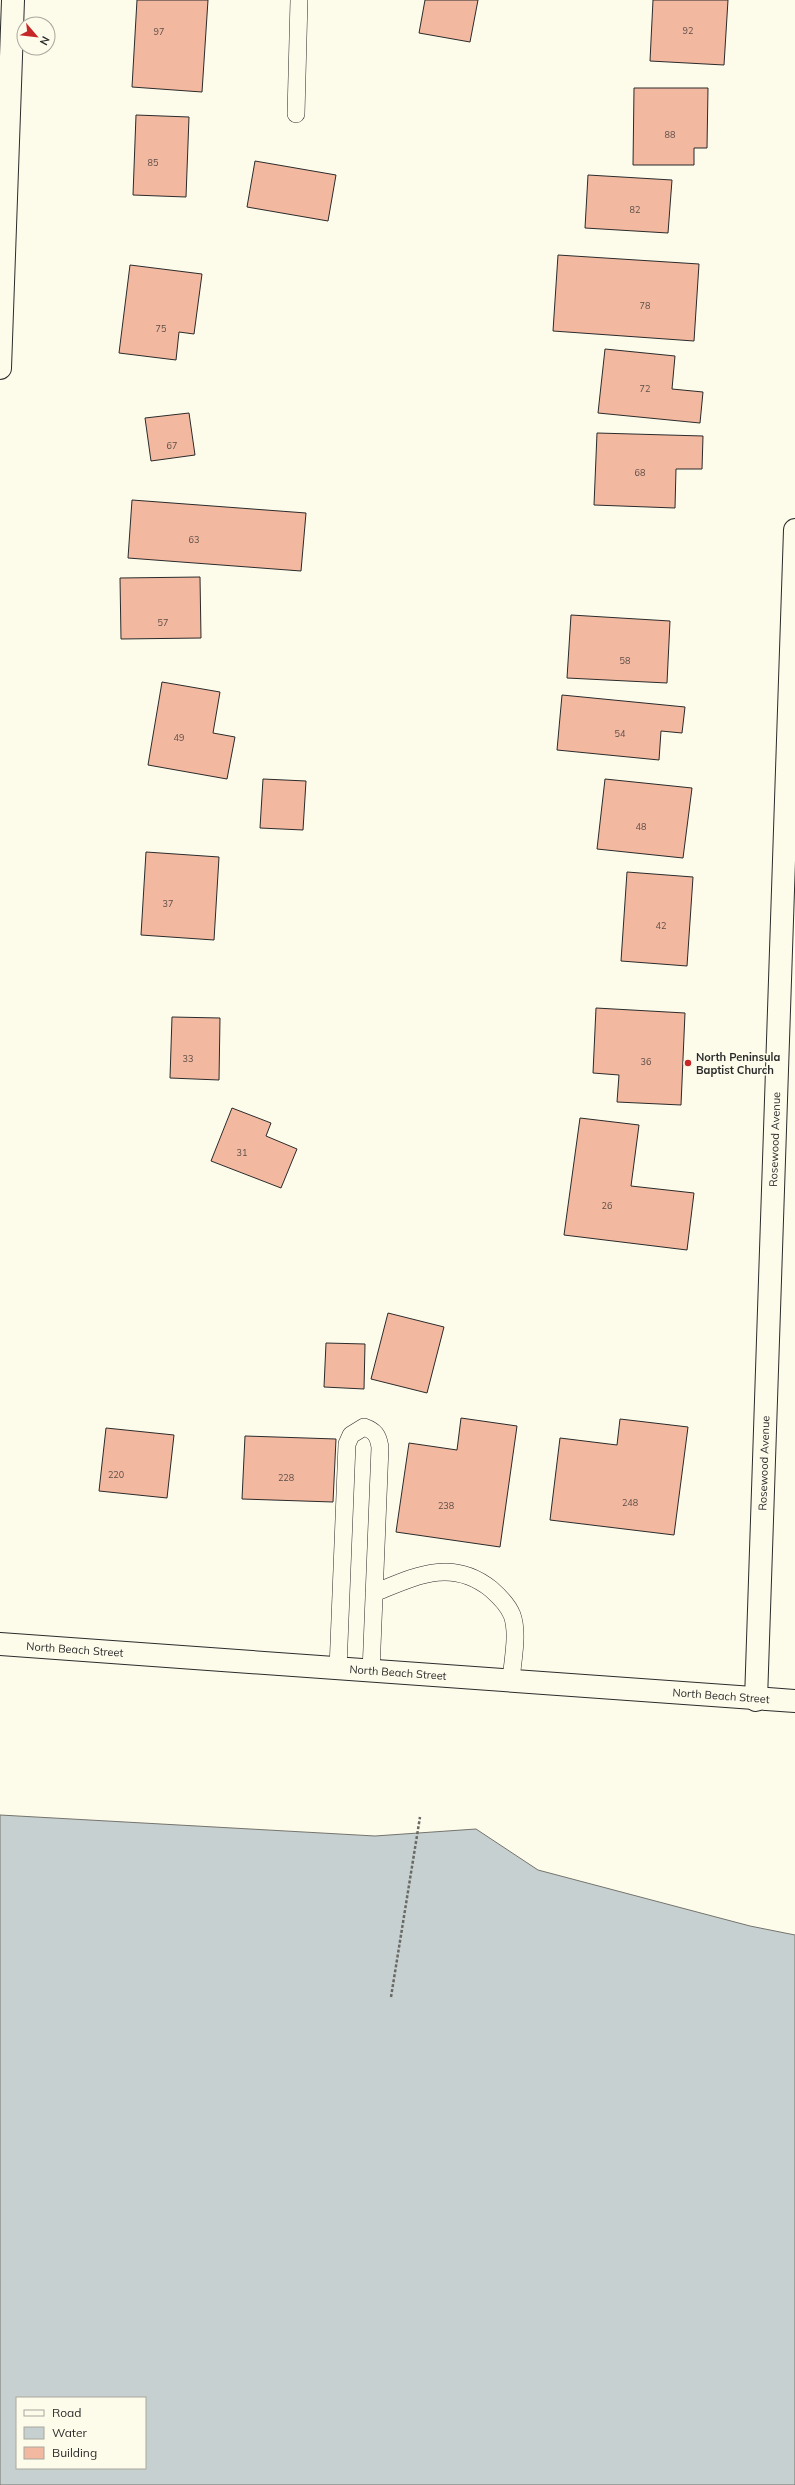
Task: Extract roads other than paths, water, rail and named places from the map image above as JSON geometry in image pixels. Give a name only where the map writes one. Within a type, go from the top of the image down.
[{"type":"street","points":[[0,368],[13,0]]},
{"type":"street","name":"Rosewood Avenue","points":[[756,1700],[795,530]]},
{"type":"street","name":"North Beach Street","points":[[0,1644],[756,1700],[795,1701]]},
{"type":"lane","points":[[296,114],[299,0]]},
{"type":"lane","points":[[338,1669],[347,1444],[351,1435],[364,1427],[375,1434],[380,1447],[371,1672]]},
{"type":"lane","points":[[374,1594],[414,1577],[440,1571],[464,1574],[483,1583],[500,1598],[512,1615],[514,1634],[511,1682]]},
{"type":"water","points":[[0,1815],[375,1836],[476,1829],[538,1870],[750,1926],[795,1935],[795,2485],[0,2485]]},
{"type":"place","name":"North Peninsula Baptist Church","points":[[688,1063]]}]
